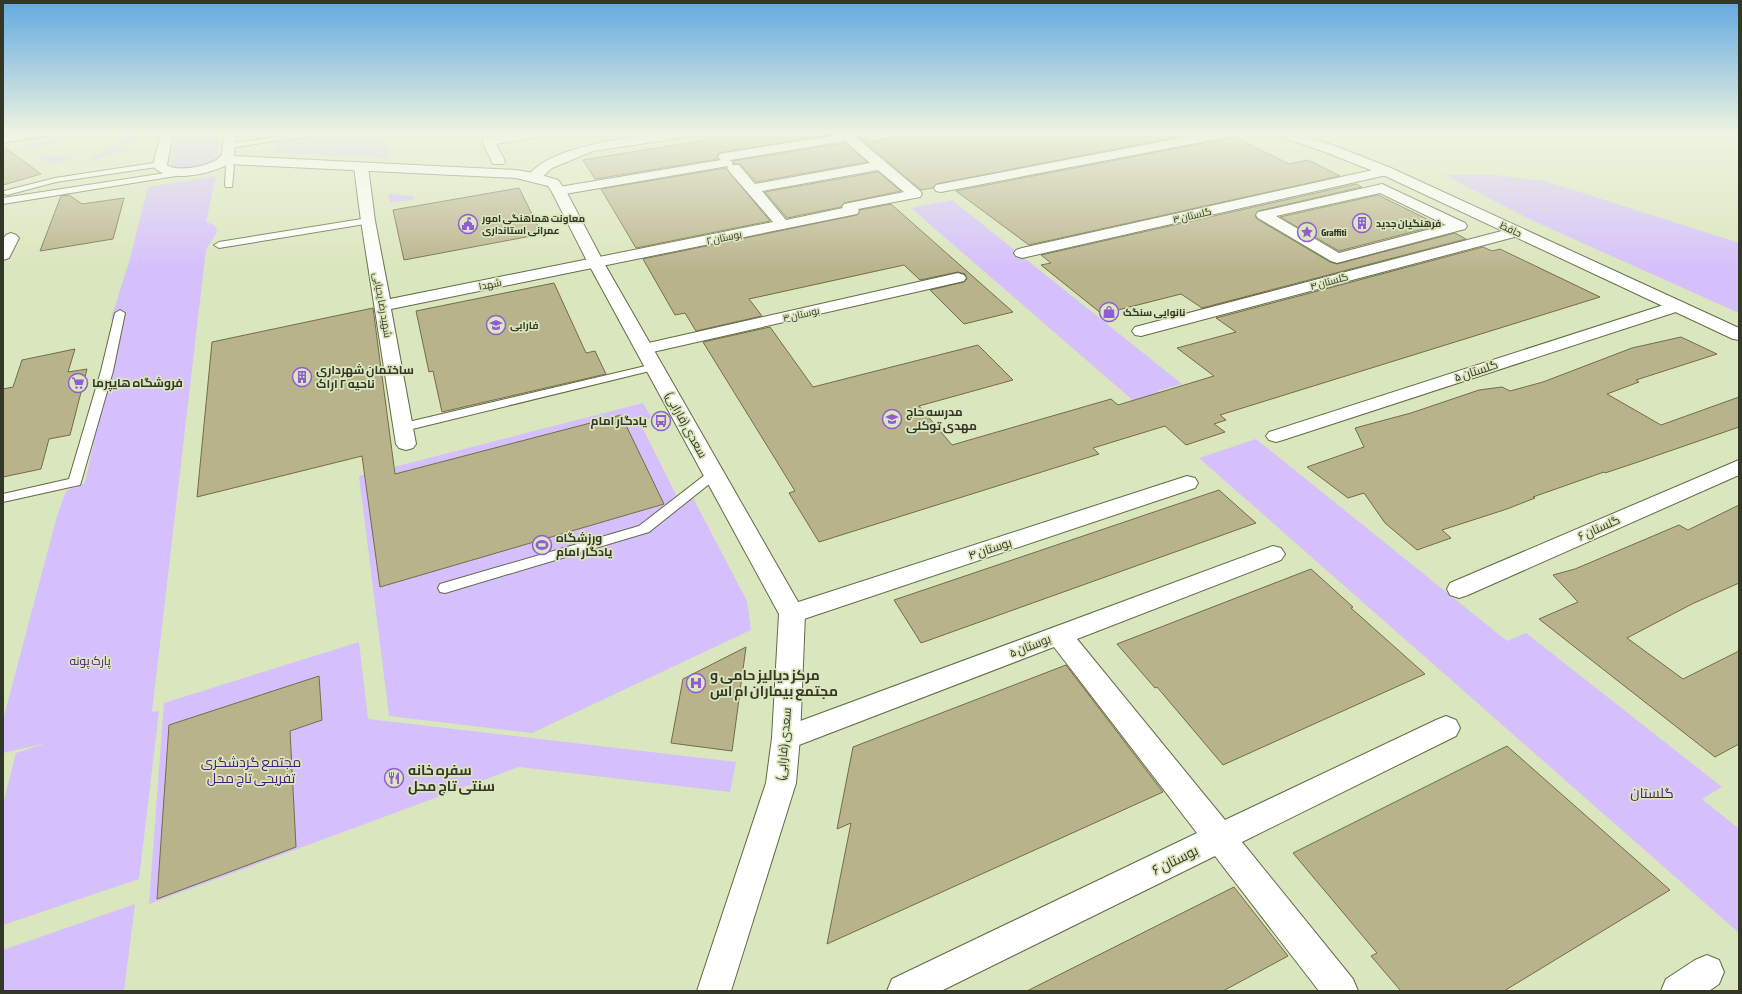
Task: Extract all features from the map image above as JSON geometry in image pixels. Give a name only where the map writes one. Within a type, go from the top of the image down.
[{"type":"street","name":"شهید رضا یحیایی","points":[[363,178],[368,220],[384,305],[406,444]]},
{"type":"street","name":"سعدی (فارابی)","points":[[546,178],[553,183],[559,191],[596,263],[792,614],[786,738],[781,783],[714,991]]},
{"type":"street","points":[[559,191],[633,178]]},
{"type":"street","points":[[743,178],[779,220]]},
{"type":"street","points":[[752,189],[809,178]]},
{"type":"street","name":"بوستان ۲","points":[[596,263],[915,194],[897,178]]},
{"type":"street","points":[[941,188],[991,178]]},
{"type":"street","name":"گلستان ۳","points":[[1022,253],[1355,178]]},
{"type":"street","points":[[1357,178],[1366,191]]},
{"type":"street","name":"حافظ","points":[[1400,178],[1739,335]]},
{"type":"street","points":[[1382,188],[1460,226],[1336,258],[1263,216],[1351,195],[1366,191],[1382,188]]},
{"type":"street","name":"گلستان ۴","points":[[1141,331],[1517,232]]},
{"type":"street","points":[[3,239],[11,238],[3,255]]},
{"type":"street","name":"شهدا","points":[[384,305],[596,263]]},
{"type":"street","name":"بوستان ۳","points":[[649,358],[958,278]]},
{"type":"street","name":"گلستان ۵","points":[[1276,436],[1676,306]]},
{"type":"street","name":"گلستان ۶","points":[[1459,589],[1739,467]]},
{"type":"street","name":"بوستان ۴","points":[[792,614],[1187,483]]},
{"type":"street","name":"بوستان ۵","points":[[786,738],[1273,554]]},
{"type":"street","points":[[1059,635],[1340,991]]},
{"type":"street","name":"بوستان ۶","points":[[904,991],[1446,728]]},
{"type":"street","points":[[1678,991],[1707,972]]},
{"type":"lane","points":[[3,194],[65,178]]},
{"type":"lane","points":[[3,201],[146,178]]},
{"type":"lane","points":[[229,178],[229,185]]},
{"type":"lane","points":[[219,245],[368,220]]},
{"type":"lane","points":[[3,498],[75,482],[107,371],[120,313]]},
{"type":"lane","points":[[404,427],[649,358]]},
{"type":"lane","points":[[445,588],[644,529],[714,474]]},
{"type":"green space","name":"پارک پونه","points":[[201,178],[215,178],[206,222],[214,225],[217,229],[216,234],[206,249],[152,712],[159,711],[139,879],[3,925],[3,804],[16,753],[47,743],[3,753],[3,720],[57,516],[66,491],[85,483],[120,318],[111,319],[129,262],[148,187]]},
{"type":"green space","points":[[1451,178],[1523,178],[1545,181],[1739,243],[1739,313],[1529,219]]},
{"type":"green space","points":[[388,194],[413,196],[415,199],[390,203]]},
{"type":"green space","points":[[952,200],[1182,384],[1157,391],[1168,400],[1152,417],[911,208]]},
{"type":"green space","name":"ورزشگاه یادگار امام","points":[[643,403],[651,417],[641,425],[677,497],[693,498],[747,601],[751,630],[532,733],[389,716],[359,476]]},
{"type":"green space","name":"گلستان","points":[[1256,439],[1507,641],[1526,633],[1722,787],[1702,799],[1739,829],[1739,933],[1199,458]]},
{"type":"green space","name":"مجتمع گردشگری تفریحی تاج محل","points":[[359,642],[368,719],[736,762],[730,792],[519,767],[149,904],[164,703]]},
{"type":"green space","points":[[135,904],[124,991],[3,991],[3,950]]},
{"type":"building","points":[[3,178],[26,178],[3,185]]},
{"type":"building","points":[[664,178],[735,178],[770,221],[636,248],[601,189]]},
{"type":"building","points":[[753,178],[776,178],[756,182]]},
{"type":"building","points":[[842,178],[886,178],[901,191],[844,203],[841,207],[787,218],[765,192]]},
{"type":"building","points":[[907,178],[965,178],[936,184],[933,188],[921,190]]},
{"type":"building","points":[[1021,178],[1329,178],[1029,245],[956,191]]},
{"type":"building","points":[[1356,184],[1362,187],[1258,211],[1255,216],[1257,219],[1330,262],[1337,264],[1455,233],[1466,239],[1202,308],[1181,294],[1102,314],[1041,265],[1051,263],[1041,255]]},
{"type":"building","points":[[519,188],[542,234],[404,260],[393,210]]},
{"type":"building","points":[[69,195],[82,204],[124,198],[113,239],[40,251],[61,196]]},
{"type":"building","name":"فرهنگیان جدید","points":[[1378,195],[1439,225],[1339,251],[1280,217]]},
{"type":"building","points":[[891,204],[1013,312],[964,324],[930,290],[964,282],[967,279],[965,274],[958,272],[920,280],[904,265],[749,299],[762,316],[696,331],[685,313],[675,315],[643,259],[857,215],[860,210]]},
{"type":"building","points":[[1483,247],[1492,251],[1500,249],[1600,297],[1220,415],[1226,420],[1214,424],[1225,432],[1186,445],[1165,426],[1093,448],[1099,454],[819,542],[789,493],[795,491],[703,342],[770,327],[813,387],[978,345],[1013,380],[919,406],[952,445],[1111,399],[1118,405],[1214,376],[1177,348],[1236,332],[1216,318]]},
{"type":"building","points":[[554,283],[586,353],[595,351],[606,374],[442,412],[433,371],[429,372],[416,311]]},
{"type":"building","points":[[373,308],[395,474],[621,415],[664,504],[380,587],[362,456],[197,497],[212,342]]},
{"type":"building","points":[[1681,337],[1717,354],[1636,380],[1639,382],[1607,394],[1661,425],[1739,397],[1739,427],[1605,473],[1604,472],[1533,497],[1535,498],[1507,509],[1442,530],[1451,538],[1417,550],[1385,523],[1364,493],[1348,498],[1307,467],[1364,447],[1355,428],[1411,413],[1479,390],[1502,387],[1510,391],[1543,382],[1632,348]]},
{"type":"building","points":[[75,349],[68,372],[87,369],[70,435],[49,439],[41,469],[3,477],[3,389],[13,387],[22,360]]},
{"type":"building","points":[[1219,490],[1256,523],[921,643],[894,600]]},
{"type":"building","points":[[1739,505],[1739,583],[1692,604],[1627,638],[1683,679],[1739,651],[1739,744],[1715,757],[1539,619],[1578,602],[1553,575],[1575,569],[1679,525],[1688,530]]},
{"type":"building","points":[[1311,569],[1353,607],[1351,608],[1425,674],[1223,765],[1157,687],[1155,688],[1117,644]]},
{"type":"building","points":[[746,647],[732,751],[671,743],[683,679]]},
{"type":"building","points":[[1066,665],[1163,792],[827,944],[851,823],[837,829],[853,747]]},
{"type":"building","points":[[319,676],[322,720],[290,731],[296,847],[157,899],[169,725]]},
{"type":"building","points":[[1507,746],[1670,890],[1504,991],[1401,991],[1371,956],[1377,953],[1293,853]]},
{"type":"building","points":[[1234,887],[1288,956],[1223,991],[1027,991]]},
{"type":"place","name":"فرهنگیان جدید","points":[[1362,223]]},
{"type":"place","name":"معاونت هماهنگی امور عمرانی استانداری","points":[[468,224]]},
{"type":"place","name":"Graffiti","points":[[1307,232]]},
{"type":"place","name":"نانوایی سنگک","points":[[1109,312]]},
{"type":"place","name":"فارابی","points":[[496,325]]},
{"type":"place","name":"ساختمان شهرداری ناحیه ۲ اراک","points":[[302,377]]},
{"type":"place","name":"فروشگاه هایپرما","points":[[78,383]]},
{"type":"place","name":"مدرسه حاج مهدی توکلی","points":[[892,419]]},
{"type":"place","name":"یادگار امام","points":[[661,421]]},
{"type":"place","name":"ورزشگاه یادگار امام","points":[[542,545]]},
{"type":"place","name":"مرکز دیالیز حامی و مجتمع بیماران ام اس","points":[[696,683]]},
{"type":"place","name":"سفره خانه سنتی تاج محل","points":[[394,778]]}]
